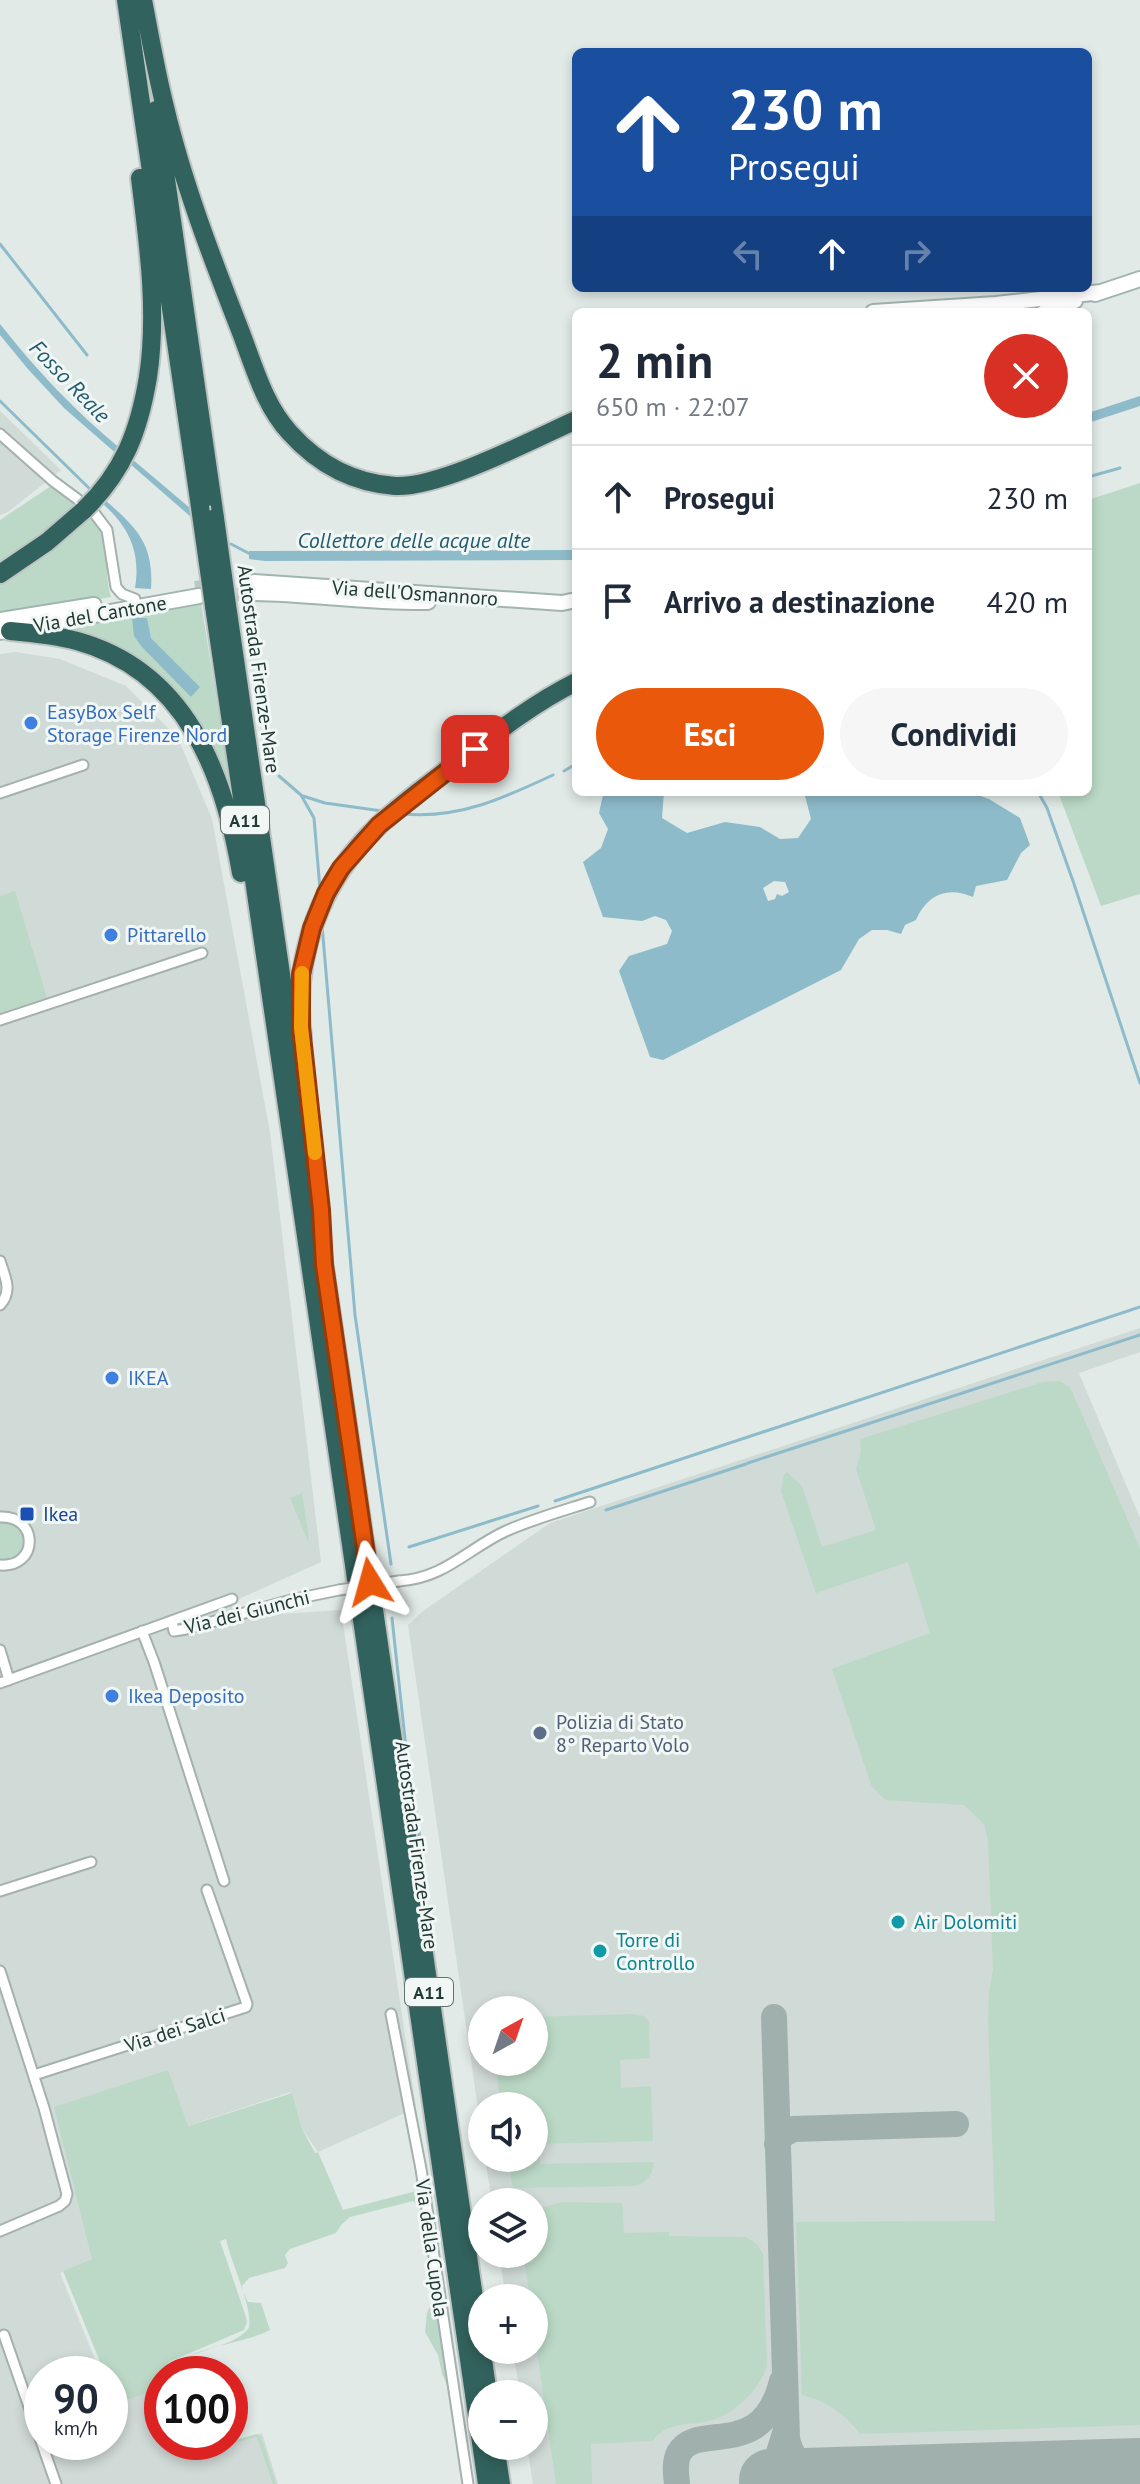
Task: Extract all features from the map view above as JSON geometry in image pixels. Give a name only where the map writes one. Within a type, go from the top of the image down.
[{"type":"highway","points":[[0,574],[47,542],[86,508],[115,475],[140,420],[148,377],[151,283],[123,0]]},
{"type":"highway","name":"Autostrada Firenze-Mare","points":[[123,0],[207,513]]},
{"type":"highway","points":[[142,0],[165,107],[226,294],[268,402],[288,431],[313,457],[343,474],[370,482],[397,486],[427,483],[572,422]]},
{"type":"highway","name":"Autostrada Firenze-Mare","points":[[142,0],[207,513],[209,599],[359,1586],[487,2484]]},
{"type":"highway","name":"Autostrada Firenze-Mare","points":[[209,599],[324,1265],[359,1586],[486,2380]]},
{"type":"highway","points":[[3,628],[76,641],[108,653],[157,684],[186,718],[214,770],[228,811],[277,1034]]},
{"type":"highway","points":[[324,1265],[300,1010],[304,956],[326,893],[362,842],[411,798],[509,723],[572,684]]},
{"type":"highway","points":[[497,2460],[501,2484]]},
{"type":"main road","points":[[1055,308],[1140,279]]},
{"type":"main road","points":[[934,308],[1101,292]]},
{"type":"main road","name":"Via dell'Osmannoro","points":[[572,601],[562,603],[255,588],[572,611]]},
{"type":"main road","name":"Via del Cantone","points":[[3,628],[135,599],[209,599]]},
{"type":"main road","name":"Via del Cantone","points":[[3,628],[209,599]]},
{"type":"street","points":[[0,434],[107,530],[116,587],[122,594],[135,599]]},
{"type":"street","points":[[0,793],[83,765]]},
{"type":"street","points":[[0,1020],[202,953]]},
{"type":"street","points":[[0,1261],[8,1291],[0,1305]]},
{"type":"street","name":"Via dei Giunchi","points":[[5,1682],[172,1621],[174,1631],[186,1629],[295,1599],[359,1586],[418,1580],[438,1572],[504,1532],[590,1502]]},
{"type":"street","points":[[0,1517],[20,1521],[28,1533],[28,1551],[16,1563],[0,1568]]},
{"type":"street","points":[[172,1621],[232,1599]]},
{"type":"street","points":[[142,1631],[224,1881]]},
{"type":"street","points":[[0,1650],[5,1682]]},
{"type":"street","points":[[0,1891],[91,1862]]},
{"type":"street","name":"Via dei Salci","points":[[34,2075],[246,2007],[207,1890]]},
{"type":"street","points":[[0,1971],[66,2188],[65,2201],[0,2231]]},
{"type":"street","name":"Via della Cupola","points":[[391,2014],[421,2169],[468,2484]]},
{"type":"street","points":[[4,2335],[56,2484]]},
{"type":"shaded area","points":[[0,411],[61,470],[0,515]]},
{"type":"shaded area","points":[[16,652],[60,659],[126,686],[178,738],[212,819],[270,1132],[321,1562],[230,1603],[236,1617],[341,1610],[416,2108],[318,2152],[302,2129],[291,2092],[187,2126],[92,2259],[60,2273],[94,2356],[24,2356],[24,2460],[128,2460],[128,2396],[144,2392],[144,2460],[248,2460],[248,2436],[262,2433],[278,2484],[0,2484],[0,654]]},
{"type":"shaded area","points":[[1140,1328],[1140,1352],[1079,1373],[1140,1518],[1140,2484],[533,2484],[529,2460],[548,2460],[548,2380],[518,2380],[515,2364],[548,2364],[548,2284],[504,2284],[501,2268],[548,2268],[548,2188],[490,2188],[487,2172],[548,2172],[548,2092],[476,2092],[473,2076],[548,2076],[548,1996],[468,1996],[468,2039],[408,1625],[423,1611],[550,1523]]},
{"type":"green space","points":[[1140,483],[1140,894],[1101,906],[1060,796],[1092,796],[1092,499]]},
{"type":"green space","points":[[51,486],[78,506],[0,569],[0,520]]},
{"type":"green space","points":[[90,515],[106,545],[111,597],[0,615],[0,581]]},
{"type":"green space","points":[[201,603],[229,777],[224,776],[184,707],[54,628]],"holes":[[[147,623],[151,638],[199,686],[192,696],[134,636]]]},
{"type":"green space","points":[[15,891],[47,998],[0,1013],[0,896]]},
{"type":"green space","points":[[1059,1381],[1070,1387],[1140,1548],[1140,2425],[860,2434],[835,2409],[802,2395],[796,2222],[995,2221],[988,2021],[993,1970],[988,1841],[984,1824],[964,1805],[886,1800],[872,1787],[832,1669],[930,1633],[908,1562],[816,1593],[781,1491],[784,1475],[787,1472],[802,1486],[822,1547],[876,1530],[856,1469],[861,1451],[860,1439],[1043,1382]]},
{"type":"green space","points":[[302,1493],[309,1539],[308,1541],[290,1498]]},
{"type":"green space","points":[[0,1521],[14,1523],[22,1530],[25,1546],[14,1559],[0,1560]]},
{"type":"green space","points":[[644,2016],[649,2022],[650,2058],[620,2060],[621,2088],[651,2086],[653,2141],[548,2144],[548,2092],[499,2092],[497,2076],[548,2076],[548,2017]]},
{"type":"green space","points":[[168,2070],[188,2126],[292,2093],[302,2129],[315,2153],[318,2152],[343,2210],[420,2190],[436,2291],[420,2207],[413,2201],[350,2217],[336,2233],[290,2249],[285,2255],[288,2263],[285,2268],[249,2278],[241,2286],[226,2239],[220,2241],[246,2317],[244,2330],[183,2356],[144,2356],[144,2394],[128,2399],[128,2356],[98,2356],[63,2271],[92,2259],[54,2107]]},
{"type":"green space","points":[[654,2162],[649,2177],[635,2186],[515,2188],[510,2172],[548,2172],[548,2164]]},
{"type":"green space","points":[[562,2202],[622,2203],[624,2233],[669,2232],[669,2236],[746,2237],[757,2244],[763,2254],[767,2366],[758,2384],[736,2407],[718,2418],[671,2427],[653,2441],[591,2444],[592,2484],[556,2484],[548,2428],[548,2380],[541,2380],[539,2364],[548,2364],[548,2284],[528,2284],[525,2268],[548,2268],[548,2206]]},
{"type":"green space","points":[[243,2291],[248,2302],[261,2303],[270,2330],[219,2346],[249,2328]]},
{"type":"green space","points":[[436,2292],[466,2484],[463,2484],[452,2396],[438,2355],[425,2332],[427,2313]]},
{"type":"green space","points":[[257,2434],[261,2437],[276,2484],[273,2484],[257,2437],[248,2439]]},
{"type":"water","points":[[0,324],[58,390],[122,450],[119,456],[64,408],[27,368],[0,335]]},
{"type":"water","points":[[1140,396],[1140,406],[1092,422],[1092,412]]},
{"type":"water","points":[[132,459],[190,508],[191,517],[129,463]]},
{"type":"water","points":[[105,500],[141,538],[150,560],[151,589],[135,588],[136,563],[131,541],[119,521],[102,503]]},
{"type":"water","points":[[572,550],[572,560],[265,561],[249,559],[249,551]]},
{"type":"water","points":[[132,618],[147,618],[151,638],[200,687],[191,697],[142,647],[134,636]]},
{"type":"water","points":[[603,796],[664,796],[662,818],[687,833],[725,822],[760,827],[780,839],[798,838],[811,819],[805,796],[980,796],[1020,818],[1030,845],[1021,853],[1007,880],[976,886],[973,897],[955,892],[932,898],[916,920],[905,925],[901,934],[872,930],[859,939],[841,970],[663,1060],[650,1057],[619,971],[629,956],[667,944],[672,931],[666,920],[655,916],[642,921],[603,917],[583,862],[601,848],[608,829],[599,813]],"holes":[[[774,881],[785,882],[789,892],[782,896],[777,894],[775,899],[768,901],[763,888]]]},
{"type":"waterway","points":[[0,244],[87,355]]},
{"type":"waterway","points":[[0,401],[93,492]]},
{"type":"waterway","points":[[1092,476],[1120,468]]},
{"type":"waterway","name":"Fosso Reale","points":[[231,544],[252,555]]},
{"type":"waterway","points":[[564,771],[572,766]]},
{"type":"waterway","points":[[404,814],[462,810],[499,799],[553,775]]},
{"type":"waterway","points":[[279,776],[301,795],[314,818],[320,889]]},
{"type":"waterway","points":[[303,796],[325,803],[382,811]]},
{"type":"waterway","points":[[1040,796],[1073,881],[1140,1083]]},
{"type":"waterway","points":[[322,925],[355,1315],[391,1564]]},
{"type":"waterway","points":[[555,1501],[1140,1307]]},
{"type":"waterway","points":[[748,1463],[1140,1335]]},
{"type":"waterway","points":[[606,1510],[746,1464]]},
{"type":"waterway","points":[[409,1547],[538,1506]]},
{"type":"waterway","points":[[392,1618],[421,1846]]},
{"type":"taxiway","points":[[774,2017],[787,2438],[791,2451],[805,2468],[824,2475],[858,2476]]},
{"type":"taxiway","points":[[777,2144],[782,2135],[793,2129],[956,2124]]},
{"type":"taxiway","points":[[677,2484],[677,2457],[688,2444],[746,2431],[760,2422],[773,2406],[782,2381]]},
{"type":"taxiway","points":[[760,2484],[777,2459],[786,2430]]},
{"type":"taxiway","points":[[1075,2471],[1096,2476],[1105,2484]]},
{"type":"runway","points":[[770,2480],[1140,2469]]},
{"type":"tunnel","points":[[195,588],[254,582]]},
{"type":"tunnel","points":[[216,596],[255,593]]},
{"type":"slow traffic","points":[[302,973],[301,1027],[315,1153]]},
{"type":"place","name":"EasyBox Self Storage Firenze Nord","points":[[31,723]]},
{"type":"place","name":"Pittarello","points":[[111,935]]},
{"type":"place","name":"IKEA","points":[[112,1378]]},
{"type":"place","name":"Ikea","points":[[27,1514]]},
{"type":"place","name":"Ikea Deposito","points":[[112,1696]]},
{"type":"place","name":"Polizia di Stato 8° Reparto Volo","points":[[540,1733]]},
{"type":"place","name":"Air Dolomiti","points":[[898,1922]]},
{"type":"place","name":"Torre di Controllo","points":[[600,1951]]},
{"type":"route","points":[[370,1582],[324,1265],[301,1027],[301,974],[312,928],[326,893],[341,868],[379,825],[475,749]]},
{"type":"water label","name":"Collettore delle acque alte","points":[[414,540]]}]
